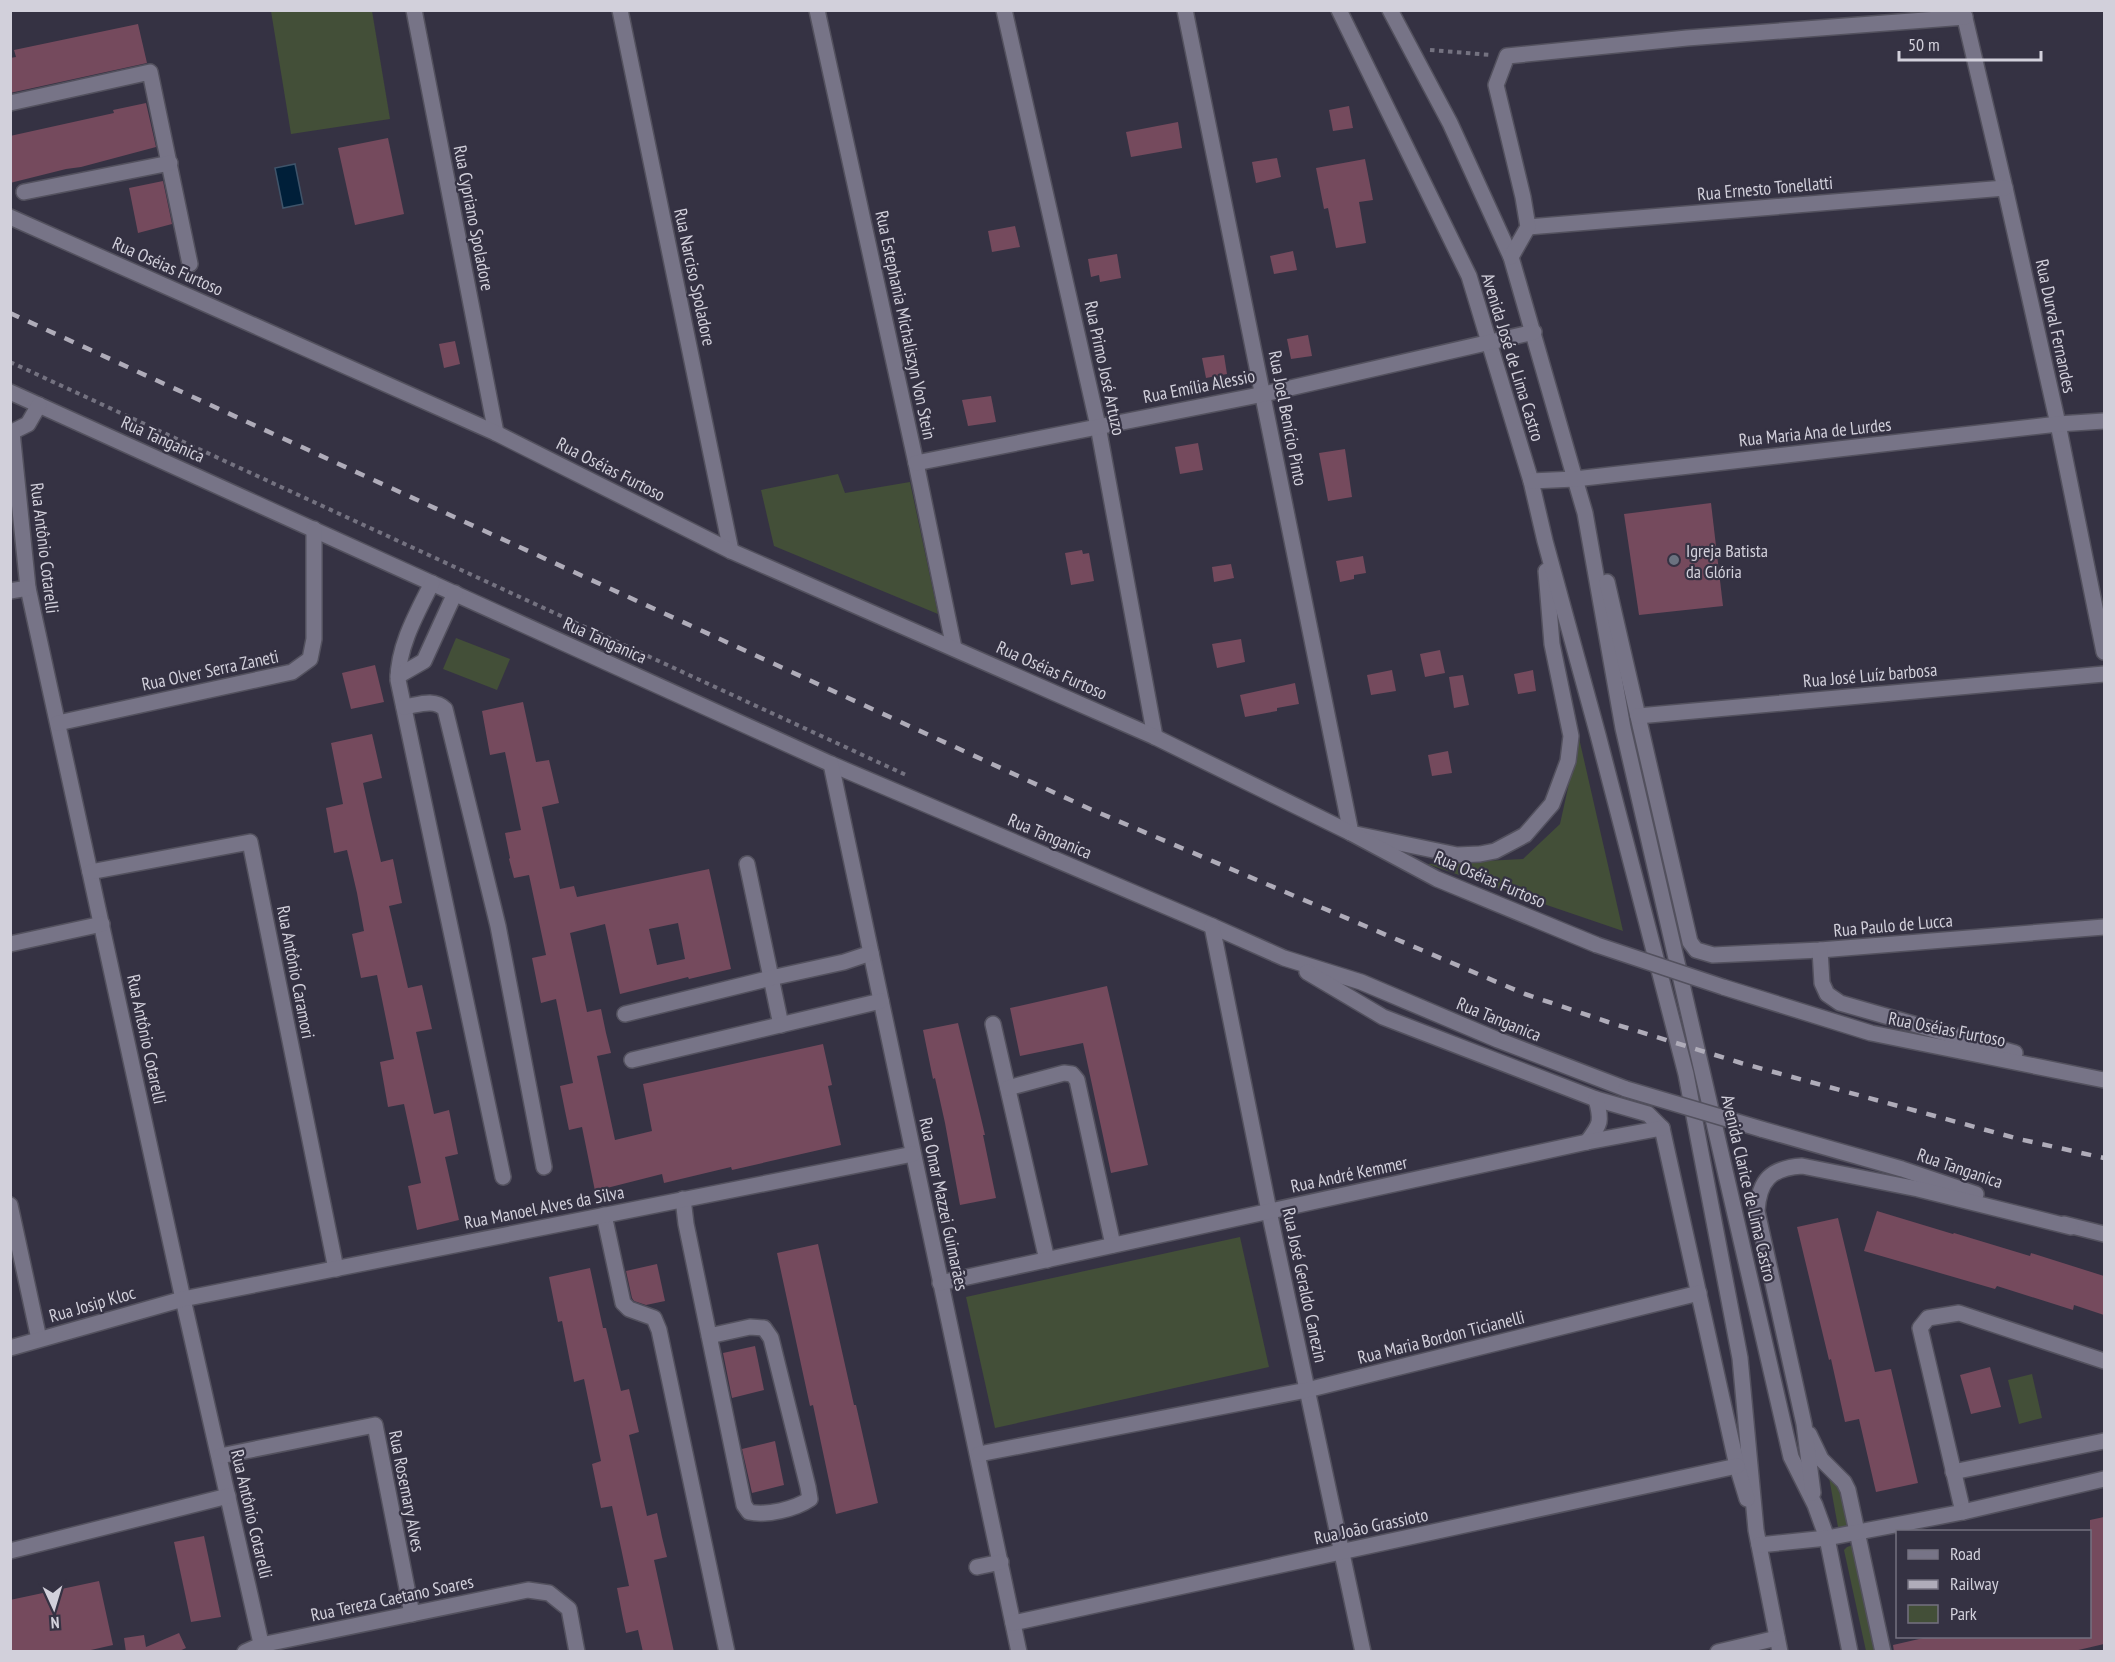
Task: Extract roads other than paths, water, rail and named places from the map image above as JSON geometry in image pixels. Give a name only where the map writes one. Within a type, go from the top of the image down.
[{"type":"street","name":"Rua Cypriano Spoladore","points":[[414,10],[496,433]]},
{"type":"street","name":"Rua Narciso Spoladore","points":[[620,10],[731,551]]},
{"type":"street","name":"Rua Estephania Michaliszyn Von Stein","points":[[817,10],[954,648]]},
{"type":"street","name":"Rua Primo José Artuzo","points":[[1004,10],[1098,426],[1155,737]]},
{"type":"street","name":"Rua Joel Benício Pinto","points":[[1185,10],[1351,833]]},
{"type":"street","name":"Avenida José de Lima Castro","points":[[1339,10],[1469,276],[1531,482],[1598,735]]},
{"type":"street","name":"Avenida José de Lima Castro","points":[[1390,10],[1450,123],[1511,257],[1585,513],[1623,728]]},
{"type":"street","points":[[1511,257],[1528,227],[1496,85],[1507,56],[1964,14]]},
{"type":"street","name":"Rua Durval Fernandes","points":[[1964,14],[2006,188],[2058,424],[2104,652]]},
{"type":"street","points":[[10,103],[150,72],[190,264]]},
{"type":"street","points":[[24,192],[170,163]]},
{"type":"street","name":"Rua Ernesto Tonellatti","points":[[1528,227],[2006,188]]},
{"type":"street","name":"Rua Oséias Furtoso","points":[[10,217],[496,433],[731,551],[1155,737],[1351,833],[1437,879],[1597,945],[1871,1033],[2104,1080]]},
{"type":"street","name":"Rua Emília Alessio","points":[[916,463],[1264,394],[1533,332]]},
{"type":"street","name":"Rua Tanganica","points":[[10,392],[831,764],[1284,958],[1361,982],[1498,1040],[1626,1089],[1902,1169],[2071,1227],[2104,1234]]},
{"type":"street","points":[[11,432],[28,424],[39,405]]},
{"type":"street","name":"Rua Maria Ana de Lurdes","points":[[1531,482],[1575,479],[2058,424],[2104,421]]},
{"type":"street","name":"Rua Antônio Cotarelli","points":[[11,432],[28,588],[183,1299],[262,1648]]},
{"type":"street","points":[[1585,513],[1607,580],[1638,716]]},
{"type":"street","name":"Rua Olver Serra Zaneti","points":[[58,723],[292,672],[310,658],[314,639],[314,529]]},
{"type":"street","points":[[1351,833],[1457,855],[1480,854],[1495,851],[1526,835],[1552,804],[1568,761],[1571,736],[1552,644],[1545,541]]},
{"type":"street","points":[[432,583],[415,618],[398,664],[398,676],[503,1177]]},
{"type":"street","points":[[10,591],[28,588]]},
{"type":"street","points":[[398,676],[424,661],[455,593]]},
{"type":"street","name":"Rua José Luíz barbosa","points":[[1638,716],[2104,674]]},
{"type":"street","points":[[404,707],[431,702],[439,703],[445,709],[498,926],[544,1167]]},
{"type":"street","name":"Rua Paulo de Lucca","points":[[1638,716],[1690,942],[1696,950],[1713,955],[1820,950],[2104,927]]},
{"type":"street","name":"Avenida Clarice de Lima Castro","points":[[1623,728],[1791,1456],[1815,1505],[1827,1538],[1851,1652]]},
{"type":"street","name":"Avenida Clarice de Lima Castro","points":[[1598,735],[1686,1074],[1740,1358],[1758,1537],[1779,1645]]},
{"type":"street","name":"Rua Omar Mazzei Guimarães","points":[[831,764],[1019,1652]]},
{"type":"street","name":"Rua Antônio Caramori","points":[[90,872],[250,842],[336,1269]]},
{"type":"street","points":[[747,864],[781,1025]]},
{"type":"street","points":[[10,944],[102,924]]},
{"type":"street","name":"Rua José Geraldo Canezin","points":[[1212,926],[1269,1211],[1363,1652]]},
{"type":"street","points":[[1820,950],[1822,982],[1827,994],[1840,1003],[2104,1080]]},
{"type":"street","points":[[625,1014],[844,962],[871,953]]},
{"type":"street","points":[[1284,958],[1383,1017],[1596,1099],[1648,1114],[1662,1128],[1737,1466],[1758,1537],[1827,1538],[1962,1512],[2104,1479]]},
{"type":"street","points":[[632,1060],[881,1001]]},
{"type":"street","points":[[993,1024],[1047,1260]]},
{"type":"street","points":[[1008,1088],[1064,1072],[1072,1074],[1077,1080],[1113,1245]]},
{"type":"street","points":[[1587,1142],[1599,1126],[1600,1114],[1596,1099]]},
{"type":"street","name":"Rua André Kemmer","points":[[940,1283],[1587,1142],[1662,1128]]},
{"type":"street","name":"Rua Manoel Alves da Silva","points":[[183,1299],[913,1154]]},
{"type":"street","points":[[1815,1505],[1804,1424],[1756,1211],[1758,1195],[1769,1176],[1784,1167],[1802,1166],[1918,1189],[2071,1227]]},
{"type":"street","points":[[683,1199],[709,1335],[744,1505],[749,1512],[758,1514],[801,1505],[810,1498],[771,1338],[764,1328],[750,1327],[709,1335]]},
{"type":"street","points":[[10,1205],[39,1339]]},
{"type":"street","points":[[604,1215],[623,1303],[629,1310],[654,1318],[658,1330],[727,1652]]},
{"type":"street","name":"Rua Maria Bordon Ticianelli","points":[[979,1455],[1307,1390],[1699,1293]]},
{"type":"street","name":"Rua Josip Kloc","points":[[10,1348],[183,1299]]},
{"type":"street","points":[[1962,1512],[1920,1328],[1928,1318],[1959,1313],[2104,1361]]},
{"type":"street","points":[[1804,1424],[1821,1459],[1844,1482],[1852,1507],[1883,1652]]},
{"type":"street","name":"Rua Rosemary Alves","points":[[219,1456],[375,1425],[412,1614]]},
{"type":"street","points":[[1953,1472],[2104,1441]]},
{"type":"street","name":"Rua João Grassioto","points":[[1013,1623],[1737,1466]]},
{"type":"street","points":[[10,1551],[228,1496]]},
{"type":"street","points":[[977,1567],[1001,1562]]},
{"type":"street","name":"Rua Tereza Caetano Soares","points":[[245,1652],[528,1590],[549,1593],[568,1609],[578,1652]]},
{"type":"street","points":[[1718,1652],[1779,1645]]},
{"type":"water","points":[[295,164],[303,204],[283,208],[275,168]]},
{"type":"railway","points":[[10,313],[1090,809],[1525,994],[1741,1063],[2019,1139],[2104,1158]]},
{"type":"place","name":"Igreja Batista da Glória","points":[[1674,560]]}]
